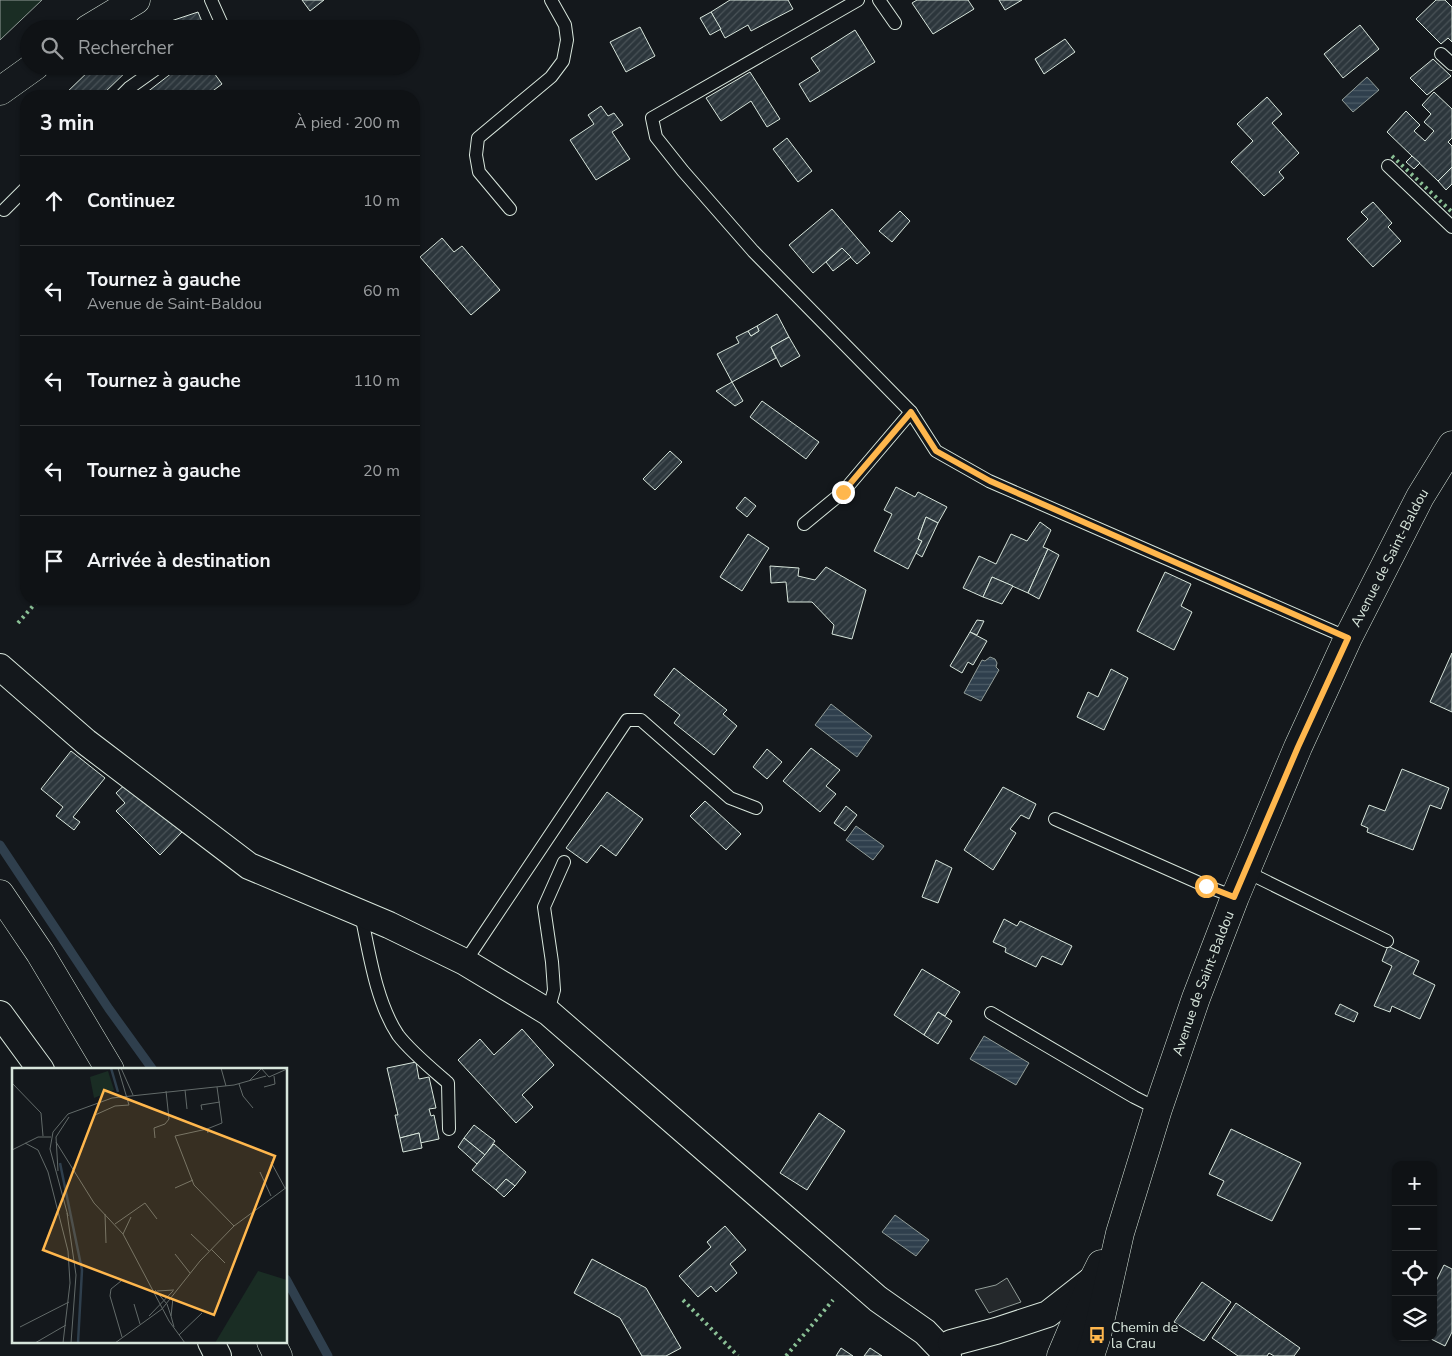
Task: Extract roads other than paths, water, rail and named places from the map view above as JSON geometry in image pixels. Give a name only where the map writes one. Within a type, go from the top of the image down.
[{"type":"street","points":[[103,20],[136,0]]},
{"type":"street","points":[[1,91],[23,75]]},
{"type":"street","name":"Avenue de Saint-Baldou","points":[[1096,1349],[1120,1233],[1158,1109],[1196,998],[1234,897],[1298,747],[1348,638],[1420,497],[1452,445]]},
{"type":"street","points":[[0,667],[86,742],[249,866],[389,925],[465,962],[548,1012],[878,1299],[949,1349],[982,1356]]},
{"type":"street","points":[[0,894],[40,952],[109,1068]]},
{"type":"street","points":[[0,927],[89,1037]]},
{"type":"street","points":[[0,1014],[39,1068]]},
{"type":"street","name":"Avenue de Saint-Baldou","points":[[1061,1356],[1094,1278],[1120,1233]]},
{"type":"street","points":[[949,1349],[1048,1314],[1094,1278]]},
{"type":"street","points":[[212,1344],[218,1356]]},
{"type":"street","points":[[272,1344],[278,1356]]},
{"type":"lane","points":[[211,0],[220,20]]},
{"type":"lane","points":[[510,209],[480,172],[476,155],[478,138],[551,77],[563,61],[567,40],[565,25],[551,0]]},
{"type":"lane","points":[[858,0],[652,118],[656,137],[753,251],[911,412],[936,451],[990,481],[1348,638]]},
{"type":"lane","points":[[879,0],[896,23]]},
{"type":"lane","points":[[1441,54],[1452,64]]},
{"type":"lane","points":[[127,90],[147,75]]},
{"type":"lane","points":[[1388,166],[1452,227]]},
{"type":"lane","points":[[4,210],[20,194]]},
{"type":"lane","points":[[804,524],[843,492],[911,412]]},
{"type":"lane","points":[[465,962],[627,720],[641,720],[730,798],[756,808]]},
{"type":"lane","points":[[1055,819],[1234,897]]},
{"type":"lane","points":[[548,1012],[554,990],[544,908],[564,862]]},
{"type":"lane","points":[[1245,871],[1387,941]]},
{"type":"lane","points":[[361,914],[382,1002],[398,1035],[448,1083],[449,1129]]},
{"type":"lane","points":[[991,1012],[1134,1097],[1158,1109]]},
{"type":"water","points":[[1367,77],[1379,90],[1353,112],[1342,100]]},
{"type":"water","points":[[990,657],[995,659],[996,667],[999,670],[981,701],[964,693],[982,660],[985,661]]},
{"type":"water","points":[[831,704],[872,736],[857,757],[815,725]]},
{"type":"water","points":[[856,826],[884,846],[873,860],[846,840]]},
{"type":"water","points":[[984,1036],[1029,1063],[1016,1085],[970,1059]]},
{"type":"water","points":[[895,1215],[929,1240],[916,1256],[882,1232]]},
{"type":"waterway","points":[[0,845],[109,1009],[152,1068]]},
{"type":"waterway","points":[[288,1283],[328,1356]]},
{"type":"place","name":"Chemin de la Crau","points":[[1097,1335]]}]
